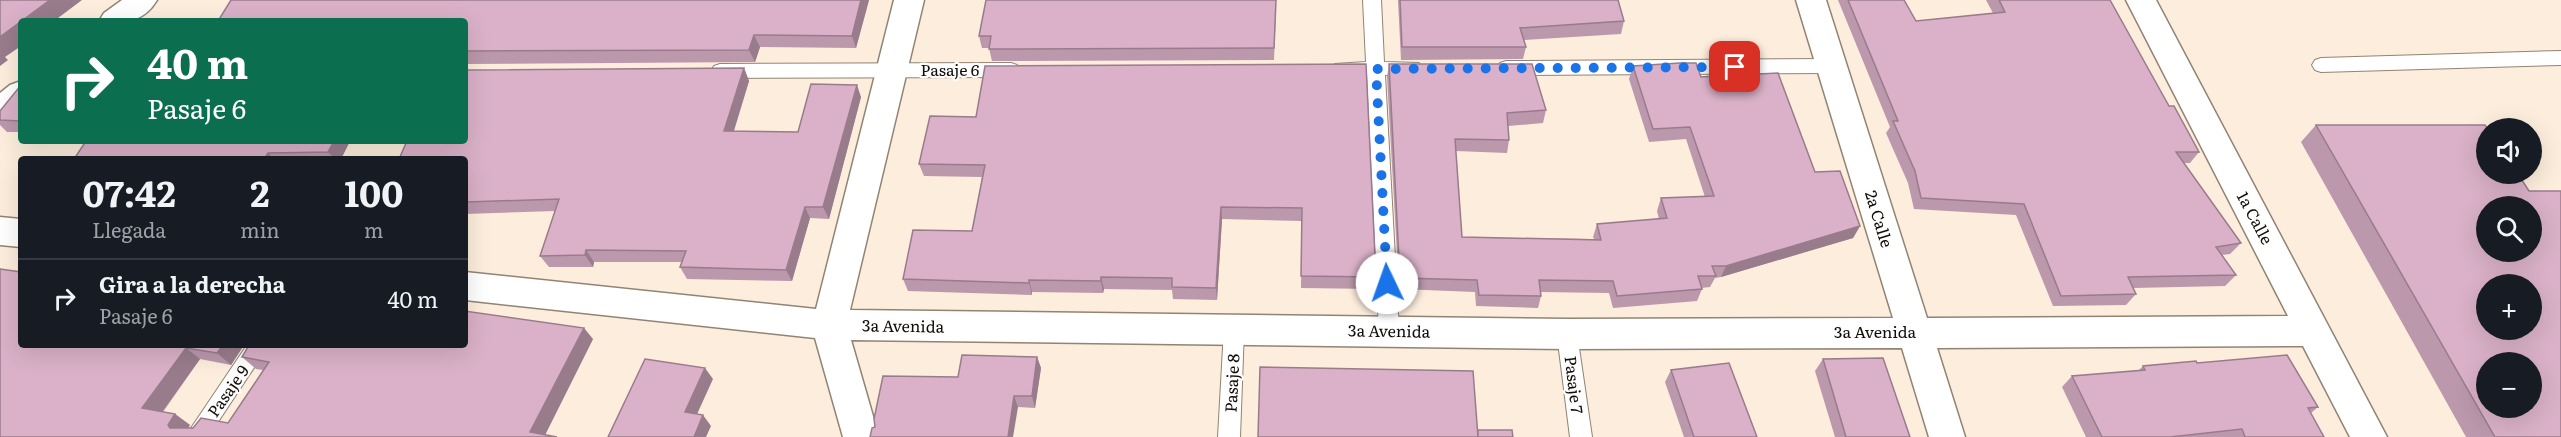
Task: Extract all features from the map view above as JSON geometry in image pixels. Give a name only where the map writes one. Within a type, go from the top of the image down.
[{"type":"street","points":[[118,18],[142,0]]},
{"type":"street","points":[[861,437],[829,325],[909,0]]},
{"type":"street","name":"2a Calle","points":[[1811,0],[1947,437]]},
{"type":"street","name":"1a Calle","points":[[2140,0],[2369,437]]},
{"type":"street","points":[[0,111],[18,96]]},
{"type":"street","points":[[0,231],[18,233]]},
{"type":"street","name":"3a Avenida","points":[[468,286],[829,325],[1568,334],[2315,331]]},
{"type":"lane","points":[[1372,0],[1389,331]]},
{"type":"lane","points":[[2322,64],[2561,58]]},
{"type":"lane","points":[[1484,68],[1831,66]]},
{"type":"lane","points":[[1328,69],[1436,68]]},
{"type":"lane","name":"Pasaje 6","points":[[702,71],[1033,70]]},
{"type":"lane","name":"Pasaje 8","points":[[1229,437],[1234,329]]},
{"type":"lane","name":"Pasaje 7","points":[[1568,334],[1581,437]]},
{"type":"lane","name":"Pasaje 9","points":[[196,437],[257,348]]},
{"type":"building","points":[[0,0],[50,0],[26,18],[18,18],[18,24],[0,37]]},
{"type":"building","points":[[231,0],[861,0],[852,36],[754,35],[749,50],[468,51],[468,18],[220,18]]},
{"type":"building","points":[[986,0],[1276,0],[1274,48],[989,49],[991,36],[979,36]]},
{"type":"building","points":[[1400,0],[1618,0],[1624,21],[1520,28],[1526,47],[1402,47]]},
{"type":"building","points":[[1848,0],[1904,0],[1916,21],[2005,12],[1999,0],[2110,0],[2169,106],[2174,106],[2199,152],[2176,152],[2241,243],[2216,247],[2236,275],[2128,277],[2136,294],[2061,296],[2024,204],[1921,198],[1915,171],[1893,121],[1898,121]]},
{"type":"building","points":[[1696,63],[1701,77],[1778,73],[1815,172],[1840,171],[1860,226],[1726,266],[1712,266],[1716,276],[1698,276],[1702,289],[1617,296],[1613,281],[1539,280],[1541,296],[1479,295],[1477,280],[1400,278],[1389,64],[1532,64],[1546,110],[1507,113],[1509,140],[1455,139],[1462,237],[1601,240],[1597,224],[1667,218],[1661,198],[1714,196],[1690,127],[1653,129],[1633,66]]},
{"type":"building","points":[[1366,64],[1376,277],[1301,276],[1302,208],[1221,207],[1216,288],[1172,287],[1172,278],[1101,277],[1101,281],[1029,280],[1029,283],[903,279],[913,230],[972,231],[985,165],[919,164],[930,116],[976,117],[985,66]]},
{"type":"building","points":[[744,68],[724,131],[798,132],[811,84],[857,85],[823,207],[805,207],[786,270],[680,267],[686,251],[586,250],[585,255],[540,256],[559,199],[468,202],[468,156],[400,156],[406,144],[468,144],[468,70]]},
{"type":"building","points":[[18,89],[18,121],[0,120],[0,111]]},
{"type":"building","points":[[2316,125],[2476,125],[2476,184],[2524,184],[2529,191],[2561,191],[2561,437],[2495,437],[2484,418],[2542,418],[2542,352],[2476,352],[2476,404]]},
{"type":"building","points":[[84,144],[332,144],[328,152],[268,153],[266,156],[76,156]]},
{"type":"building","points":[[0,269],[18,272],[18,348],[186,348],[142,408],[175,414],[168,425],[170,428],[193,428],[201,418],[228,423],[269,362],[242,357],[247,348],[468,348],[468,311],[584,328],[530,432],[557,437],[0,437]]},
{"type":"building","points":[[186,348],[221,348],[217,353]]},
{"type":"building","points":[[962,355],[1037,357],[1032,396],[1014,396],[1008,437],[870,437],[872,428],[875,427],[874,419],[883,376],[958,377]]},
{"type":"building","points":[[2287,355],[2318,407],[2308,408],[2324,437],[2245,437],[2242,429],[2170,437],[2102,437],[2072,376],[2145,370],[2143,366]]},
{"type":"building","points":[[1883,358],[1910,437],[1846,437],[1823,359]]},
{"type":"building","points":[[645,359],[705,368],[685,412],[703,415],[694,437],[608,437]]},
{"type":"building","points":[[1729,363],[1757,437],[1694,437],[1671,370]]},
{"type":"building","points":[[1260,367],[1473,371],[1478,437],[1258,437]]},
{"type":"building","points":[[1478,430],[1512,430],[1513,437],[1478,437]]},
{"type":"route","points":[[1387,283],[1376,69],[1735,67]]}]
